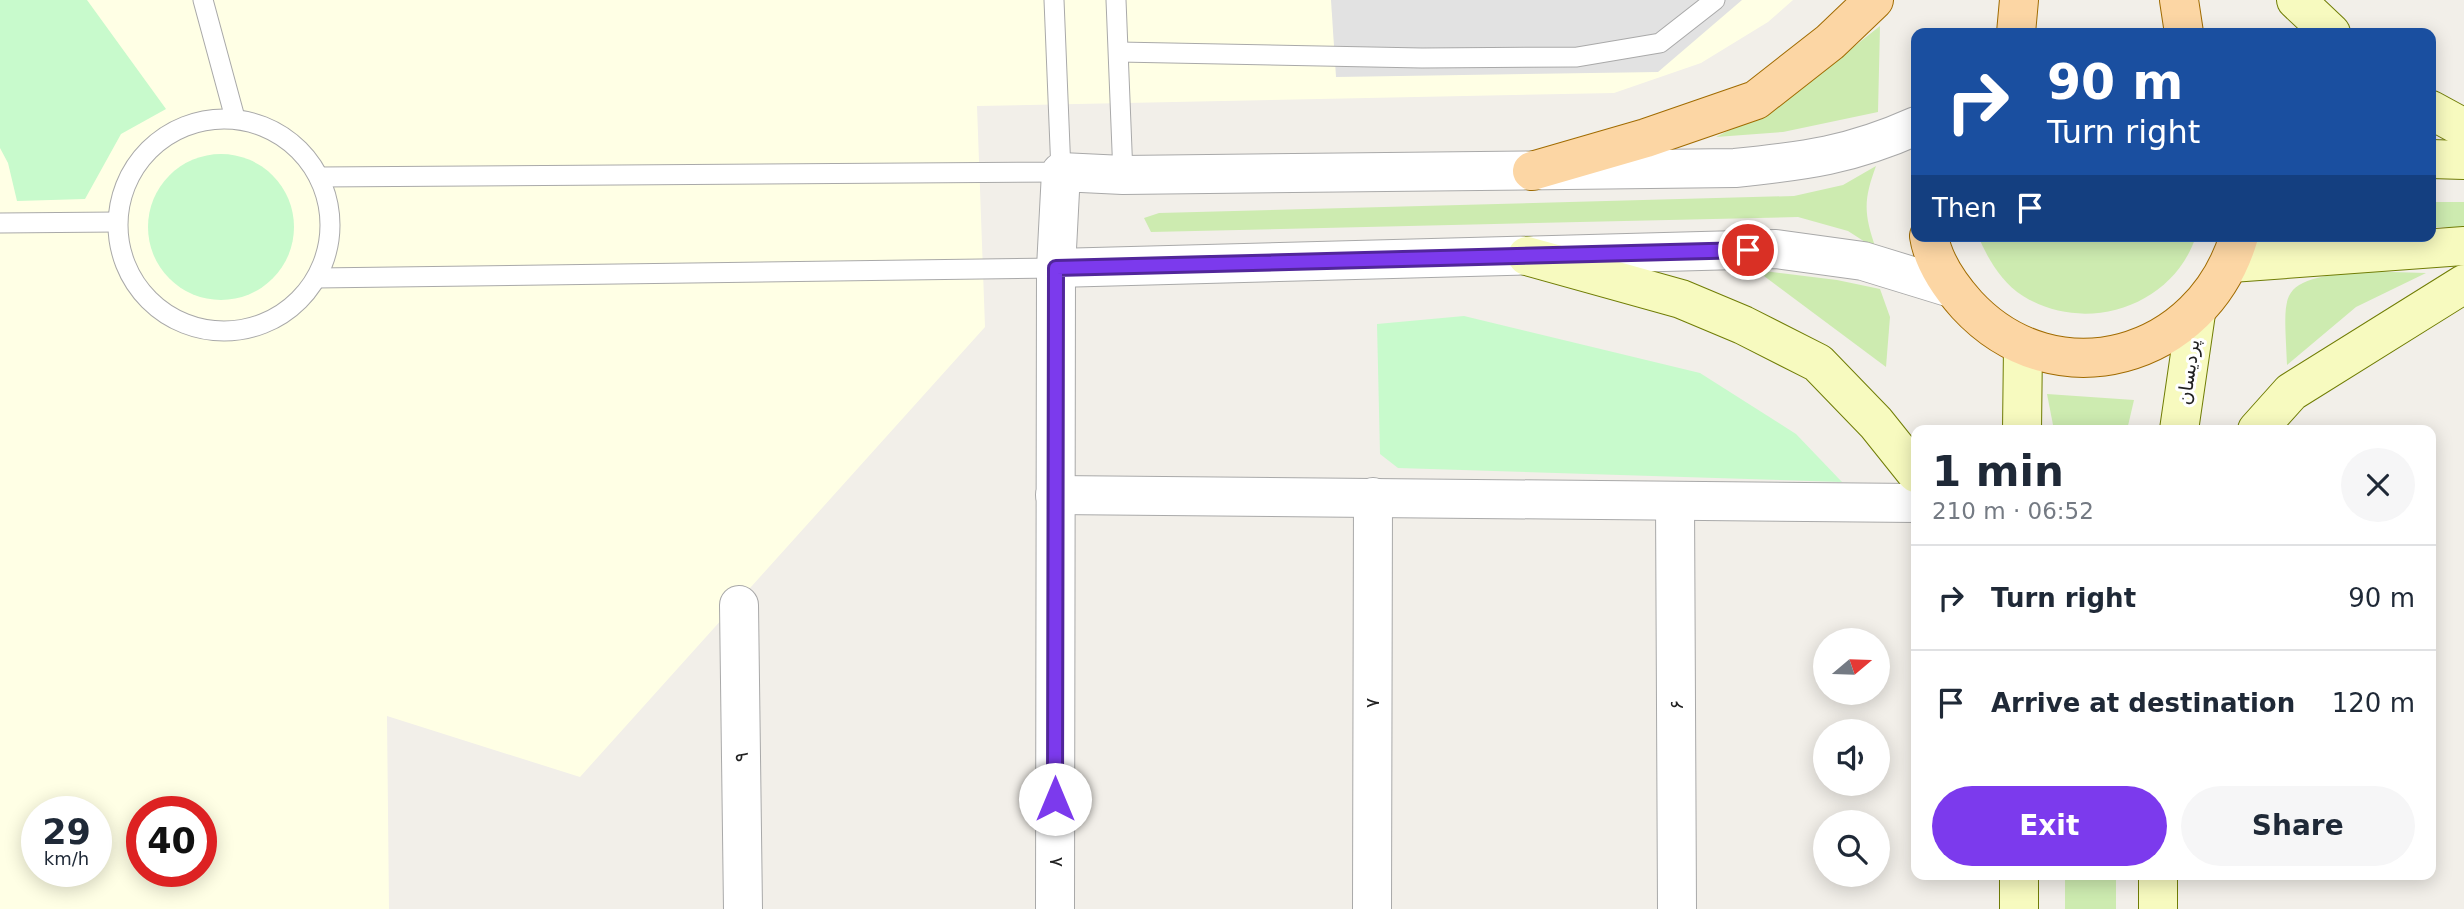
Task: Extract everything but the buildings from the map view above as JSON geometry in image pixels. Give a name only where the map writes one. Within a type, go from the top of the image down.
[{"type":"main road","points":[[1532,171],[1646,138],[1756,100],[1830,42],[1874,0]]},
{"type":"main road","points":[[2016,28],[2019,0]]},
{"type":"main road","points":[[2179,0],[2183,28]]},
{"type":"main road","points":[[2296,0],[2326,28]]},
{"type":"main road","points":[[2436,113],[2464,128]]},
{"type":"main road","points":[[2436,159],[2464,160]]},
{"type":"main road","points":[[1930,242],[1951,288],[1983,322],[2023,346],[2068,358],[2114,356],[2158,341],[2196,313],[2216,290],[2235,250],[2464,246]]},
{"type":"main road","points":[[1527,256],[1681,299],[1743,325],[1818,363],[1876,423],[1911,467]]},
{"type":"main road","points":[[2261,425],[2291,392],[2405,318],[2464,284]]},
{"type":"main road","name":"پردیسان","points":[[2180,425],[2196,313]]},
{"type":"main road","points":[[2022,425],[2023,346]]},
{"type":"main road","points":[[2019,880],[2019,909]]},
{"type":"main road","points":[[2158,880],[2158,909]]},
{"type":"street","points":[[1062,172],[1123,175],[1735,168],[1808,161],[1872,146],[1911,128]]},
{"type":"street","name":"۸","points":[[1055,909],[1056,268],[1062,172]]},
{"type":"street","points":[[1056,268],[1776,249],[1863,261],[1951,288]]},
{"type":"street","points":[[1055,495],[1911,503]]},
{"type":"street","name":"۷","points":[[1372,909],[1373,497]]},
{"type":"street","name":"۶","points":[[1675,500],[1677,909]]},
{"type":"street","name":"۹","points":[[739,605],[743,909]]},
{"type":"lane","points":[[203,0],[235,118]]},
{"type":"lane","points":[[318,177],[1062,172],[1054,0]]},
{"type":"lane","points":[[1116,0],[1123,175]]},
{"type":"lane","points":[[1119,52],[1577,57],[1660,43],[1715,0]]},
{"type":"lane","points":[[235,118],[269,128],[298,148],[318,177],[329,210],[328,245],[317,278],[294,306],[264,324],[230,332],[195,328],[163,313],[138,288],[122,257],[117,222],[124,187],[141,157],[167,134],[201,121],[235,118]]},
{"type":"lane","points":[[0,223],[117,222]]},
{"type":"lane","points":[[317,278],[1056,268]]},
{"type":"shaded area","points":[[0,0],[1793,0],[1768,22],[1701,63],[1614,93],[977,106],[985,327],[580,777],[387,716],[389,909],[0,909]]},
{"type":"shaded area","points":[[1331,0],[1742,0],[1658,72],[1336,77]]},
{"type":"green space","points":[[0,0],[87,0],[166,109],[121,134],[85,199],[17,201],[8,163],[0,148]]},
{"type":"green space","points":[[1880,26],[1878,112],[1783,132],[1716,137],[1784,102]]},
{"type":"green space","points":[[221,154],[249,160],[273,175],[288,199],[294,227],[288,255],[273,279],[249,294],[221,300],[193,294],[169,279],[154,255],[148,227],[154,199],[169,175],[193,160]]},
{"type":"green space","points":[[1876,166],[1867,198],[1867,217],[1876,249],[1848,231],[1798,217],[1151,232],[1144,218],[1159,213],[1794,196],[1843,185]]},
{"type":"green space","points":[[2436,202],[2464,202],[2464,227],[2436,227]]},
{"type":"green space","points":[[1981,242],[2193,242],[2185,261],[2168,281],[2148,296],[2124,307],[2099,313],[2073,313],[2047,308],[2023,296],[2008,284]]},
{"type":"green space","points":[[1756,270],[1837,280],[1880,289],[1890,317],[1886,367]]},
{"type":"green space","points":[[2358,271],[2426,273],[2356,307],[2287,365],[2285,319],[2291,293],[2299,285],[2312,280]]},
{"type":"green space","points":[[1464,316],[1700,373],[1796,434],[1842,482],[1398,468],[1380,454],[1377,324]]},
{"type":"green space","points":[[2047,394],[2134,400],[2128,425],[2053,425]]},
{"type":"green space","points":[[2065,880],[2116,880],[2116,909],[2065,909]]},
{"type":"route","points":[[1055,799],[1056,268],[1748,250]]}]
